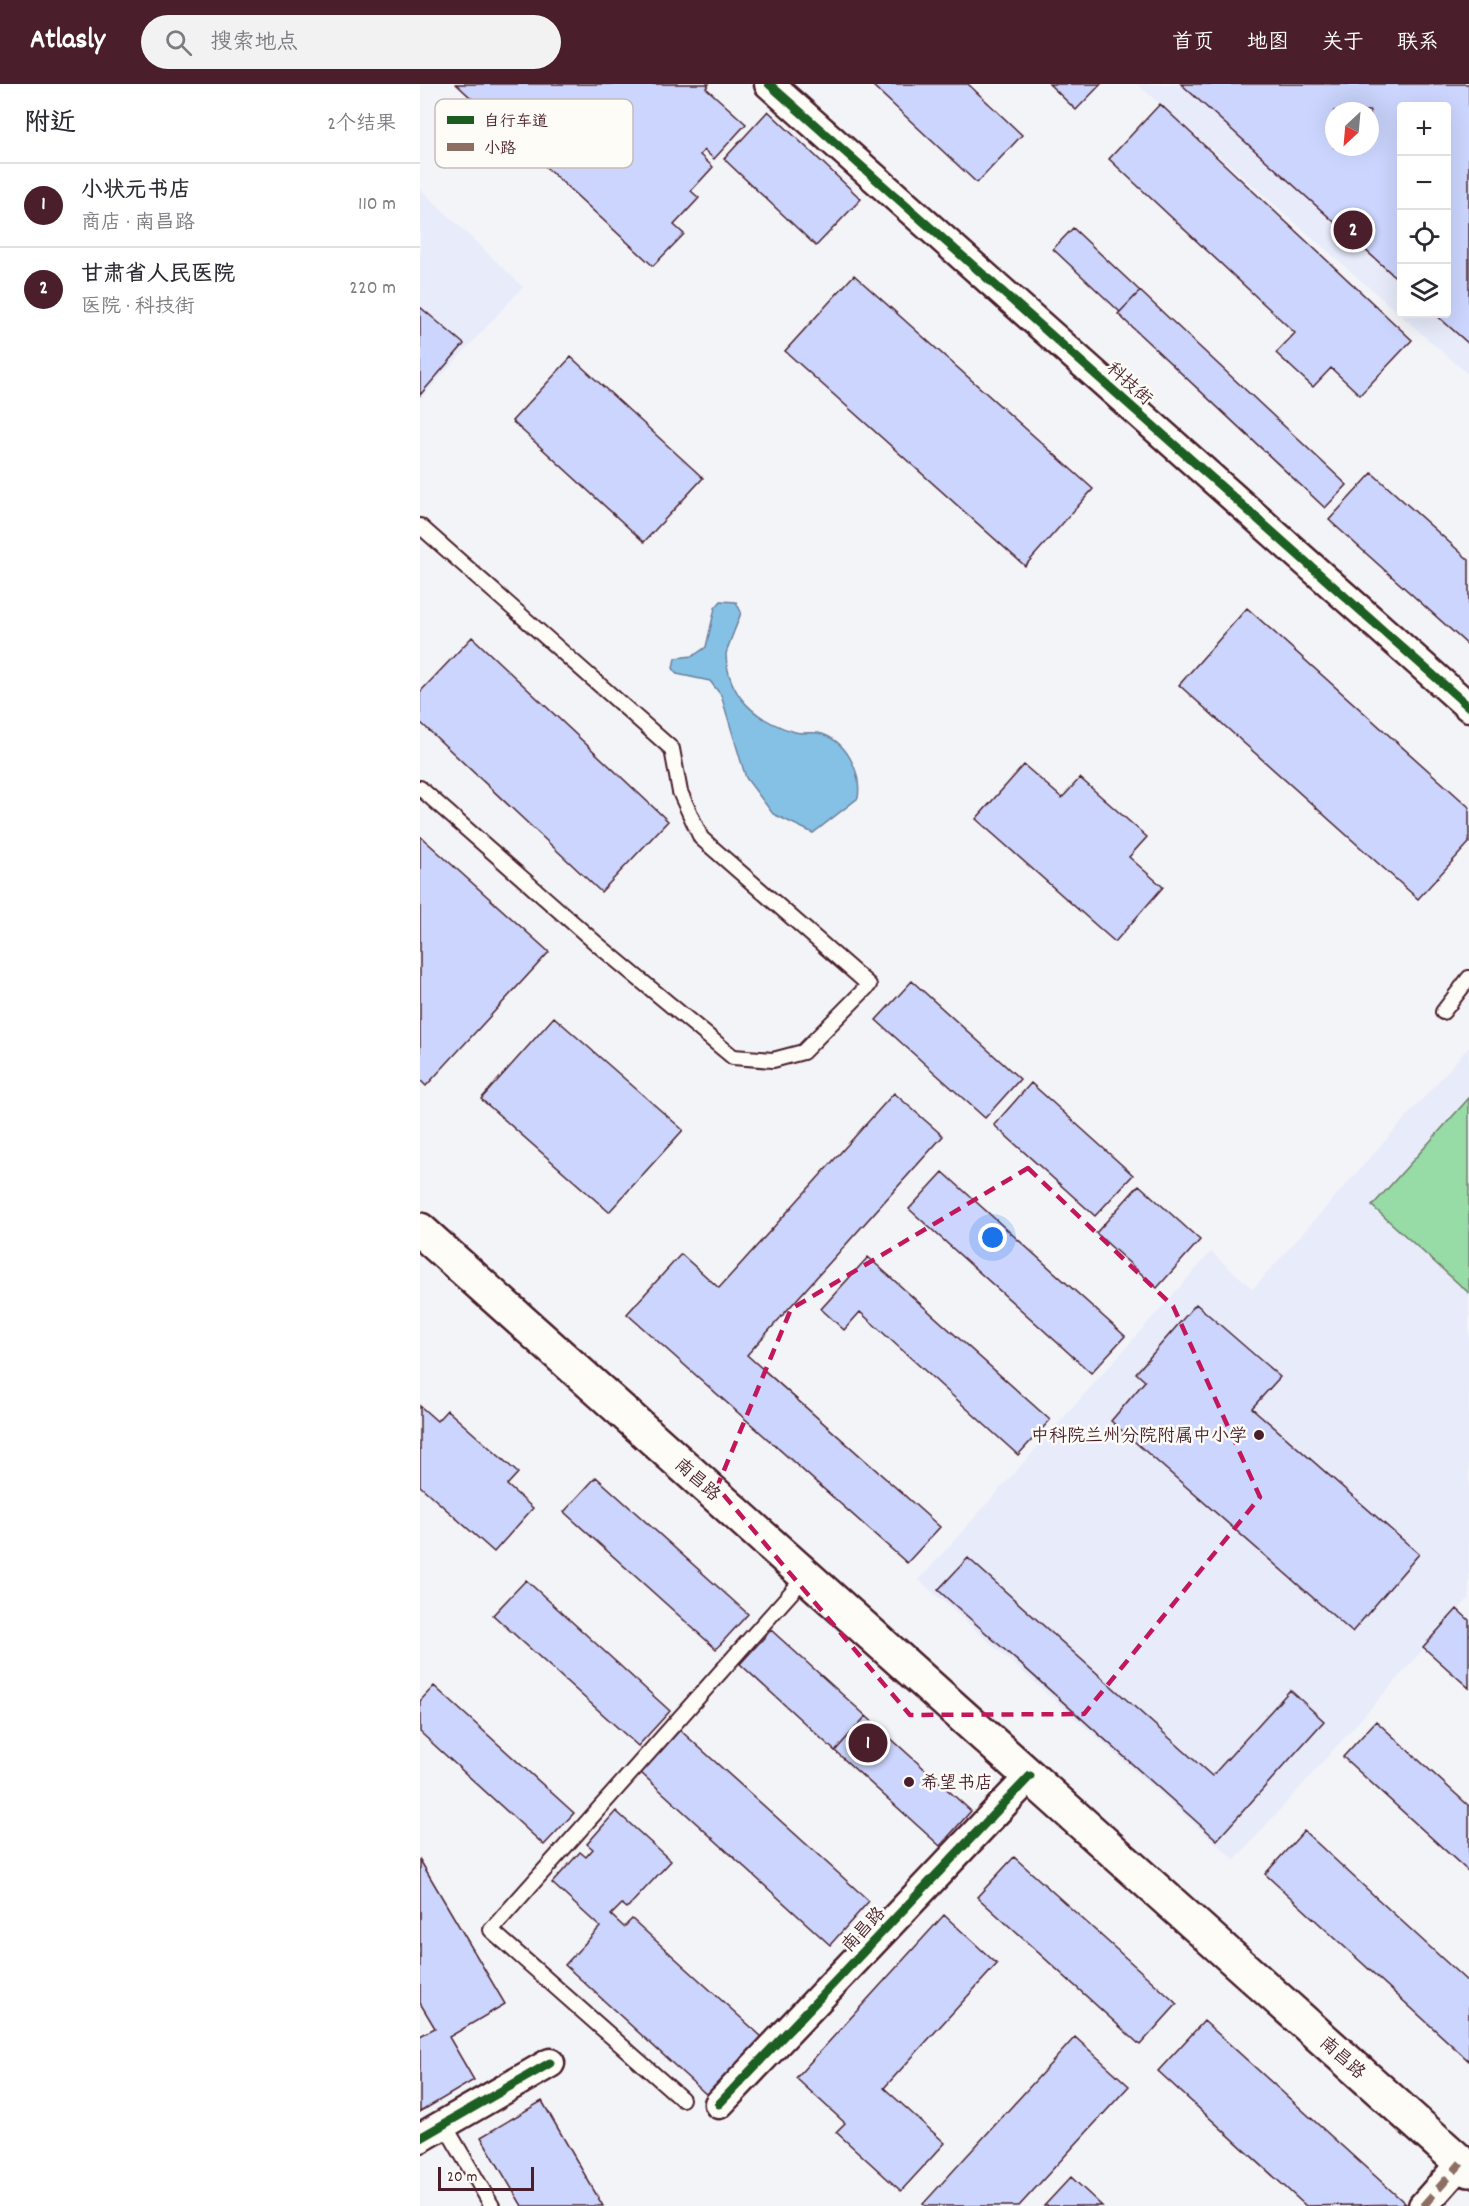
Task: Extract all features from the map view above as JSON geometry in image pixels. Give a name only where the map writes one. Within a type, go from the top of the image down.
[{"type":"main road","name":"南昌路","points":[[420,1230],[1465,2167]]},
{"type":"street","name":"科技街","points":[[769,84],[1469,707]]},
{"type":"street","name":"南昌路","points":[[719,2104],[1030,1776]]},
{"type":"street","points":[[432,2131],[550,2063]]},
{"type":"street","points":[[1423,2206],[1465,2167]]},
{"type":"lane","points":[[420,526],[672,749],[680,792],[701,838],[869,985],[803,1052],[774,1060],[733,1057],[597,944],[420,788]]},
{"type":"lane","points":[[1443,1012],[1469,978]]},
{"type":"lane","points":[[682,2099],[491,1930],[806,1576]]},
{"type":"lane","points":[[432,2131],[492,2206]]},
{"type":"highlighted area","points":[[1028,1168],[1173,1306],[1260,1497],[1084,1714],[910,1715],[717,1487],[791,1309]]},
{"type":"shaded area","points":[[1137,84],[1469,84],[1469,375],[1404,318],[1451,318],[1451,102],[1397,102],[1397,312]]},
{"type":"shaded area","points":[[420,189],[523,287],[420,399]]},
{"type":"shaded area","name":"中科院兰州分院附属中小学","points":[[1469,1047],[1469,1598],[1235,1860],[919,1580],[1211,1252],[1253,1289]]},
{"type":"green space","points":[[1469,1098],[1469,1293],[1372,1206]]},
{"type":"water","points":[[721,601],[736,602],[741,612],[726,655],[732,683],[739,695],[757,714],[781,727],[798,733],[818,733],[828,736],[844,749],[854,768],[859,788],[858,798],[813,833],[773,814],[746,778],[721,695],[710,681],[677,674],[673,668],[675,658],[693,656],[706,647],[715,608]]},
{"type":"building","points":[[456,84],[709,84],[706,88],[746,124],[714,159],[704,150],[700,155],[713,167],[691,191],[699,198],[674,225],[684,234],[653,266],[547,168],[633,168],[633,99],[472,99]]},
{"type":"building","points":[[871,84],[968,84],[1022,135],[977,183]]},
{"type":"building","points":[[1049,84],[1101,84],[1076,110]]},
{"type":"building","points":[[1181,84],[1469,84],[1469,344],[1440,318],[1451,318],[1451,102],[1397,102],[1397,278]]},
{"type":"building","points":[[1160,104],[1412,340],[1360,395],[1331,368],[1313,387],[1276,353],[1295,333],[1109,159]]},
{"type":"building","points":[[768,111],[861,199],[816,246],[724,159]]},
{"type":"building","points":[[1073,228],[1140,291],[1120,312],[1053,249]]},
{"type":"building","points":[[854,275],[1093,489],[1025,566],[785,351]]},
{"type":"building","points":[[1140,291],[1347,485],[1325,508],[1118,314]]},
{"type":"building","points":[[420,307],[464,344],[420,395]]},
{"type":"building","points":[[571,357],[703,478],[644,542],[512,421]]},
{"type":"building","points":[[1372,473],[1469,560],[1469,646],[1329,520]]},
{"type":"building","points":[[1247,608],[1469,807],[1469,843],[1418,899],[1179,685]]},
{"type":"building","points":[[472,637],[668,821],[601,892],[420,722],[420,692]]},
{"type":"building","points":[[1024,765],[1062,798],[1080,778],[1147,837],[1129,857],[1163,887],[1115,942],[976,819]]},
{"type":"building","points":[[420,836],[549,952],[426,1086],[420,1080]]},
{"type":"building","points":[[912,981],[1020,1079],[985,1118],[876,1020]]},
{"type":"building","points":[[554,1017],[683,1130],[609,1212],[481,1099]]},
{"type":"building","points":[[1031,1083],[1133,1175],[1095,1216],[994,1125]]},
{"type":"building","points":[[894,1093],[943,1136],[747,1355],[940,1527],[907,1563],[627,1314],[681,1254],[719,1288]]},
{"type":"building","points":[[943,1172],[1125,1336],[1091,1373],[909,1209]]},
{"type":"building","points":[[1139,1185],[1200,1240],[1157,1288],[1096,1233]]},
{"type":"building","points":[[868,1257],[1050,1420],[1018,1455],[860,1312],[844,1330],[821,1309]]},
{"type":"building","points":[[1196,1304],[1280,1377],[1252,1408],[1419,1554],[1352,1632],[1111,1421],[1145,1381],[1136,1373]]},
{"type":"building","points":[[420,1406],[437,1421],[447,1410],[518,1473],[507,1485],[533,1508],[494,1552],[420,1486]]},
{"type":"building","points":[[596,1477],[748,1614],[716,1649],[564,1512]]},
{"type":"building","points":[[968,1558],[1212,1776],[1290,1690],[1324,1721],[1217,1840],[938,1590]]},
{"type":"building","points":[[526,1580],[670,1711],[638,1746],[493,1615]]},
{"type":"building","points":[[1457,1609],[1469,1620],[1469,1688],[1423,1647]]},
{"type":"building","points":[[771,1630],[866,1716],[835,1751],[740,1664]]},
{"type":"building","points":[[434,1686],[574,1813],[544,1845],[420,1732],[420,1701]]},
{"type":"building","points":[[866,1716],[971,1811],[940,1846],[835,1751]]},
{"type":"building","points":[[1376,1721],[1469,1806],[1469,1872],[1343,1757]]},
{"type":"building","points":[[680,1730],[869,1901],[830,1945],[641,1773]]},
{"type":"building","points":[[616,1811],[671,1861],[627,1908],[622,1904],[611,1915],[624,1927],[632,1919],[762,2037],[708,2096],[565,1965],[600,1927],[552,1883],[580,1852],[586,1857],[593,1849],[587,1844]]},
{"type":"building","points":[[1304,1831],[1469,1983],[1469,2061],[1265,1874]]},
{"type":"building","points":[[1014,1857],[1177,2004],[1140,2045],[977,1897]]},
{"type":"building","points":[[420,1860],[505,2004],[449,2037],[474,2080],[420,2112],[420,2036],[435,2028],[420,2003]]},
{"type":"building","points":[[944,1915],[997,1964],[884,2088],[945,2143],[901,2191],[836,2132],[845,2123],[796,2078]]},
{"type":"building","points":[[1204,2021],[1406,2204],[1306,2206],[1158,2071]]},
{"type":"building","points":[[1075,2037],[1129,2086],[1019,2206],[926,2206],[923,2204]]},
{"type":"building","points":[[542,2101],[603,2206],[522,2206],[481,2137]]},
{"type":"building","points":[[1071,2177],[1102,2206],[1044,2206]]},
{"type":"marked path","points":[[1423,2206],[1461,2163]]},
{"type":"cycle path","points":[[769,84],[1469,707]]},
{"type":"cycle path","points":[[719,2104],[1030,1776]]},
{"type":"cycle path","points":[[420,2138],[550,2063]]},
{"type":"place","name":"甘肃省人民医院","points":[[1353,230]]},
{"type":"place","name":"中科院兰州分院附属中小学","points":[[1259,1435]]},
{"type":"place","name":"小状元书店","points":[[868,1743]]},
{"type":"place","name":"希望书店","points":[[909,1782]]}]
